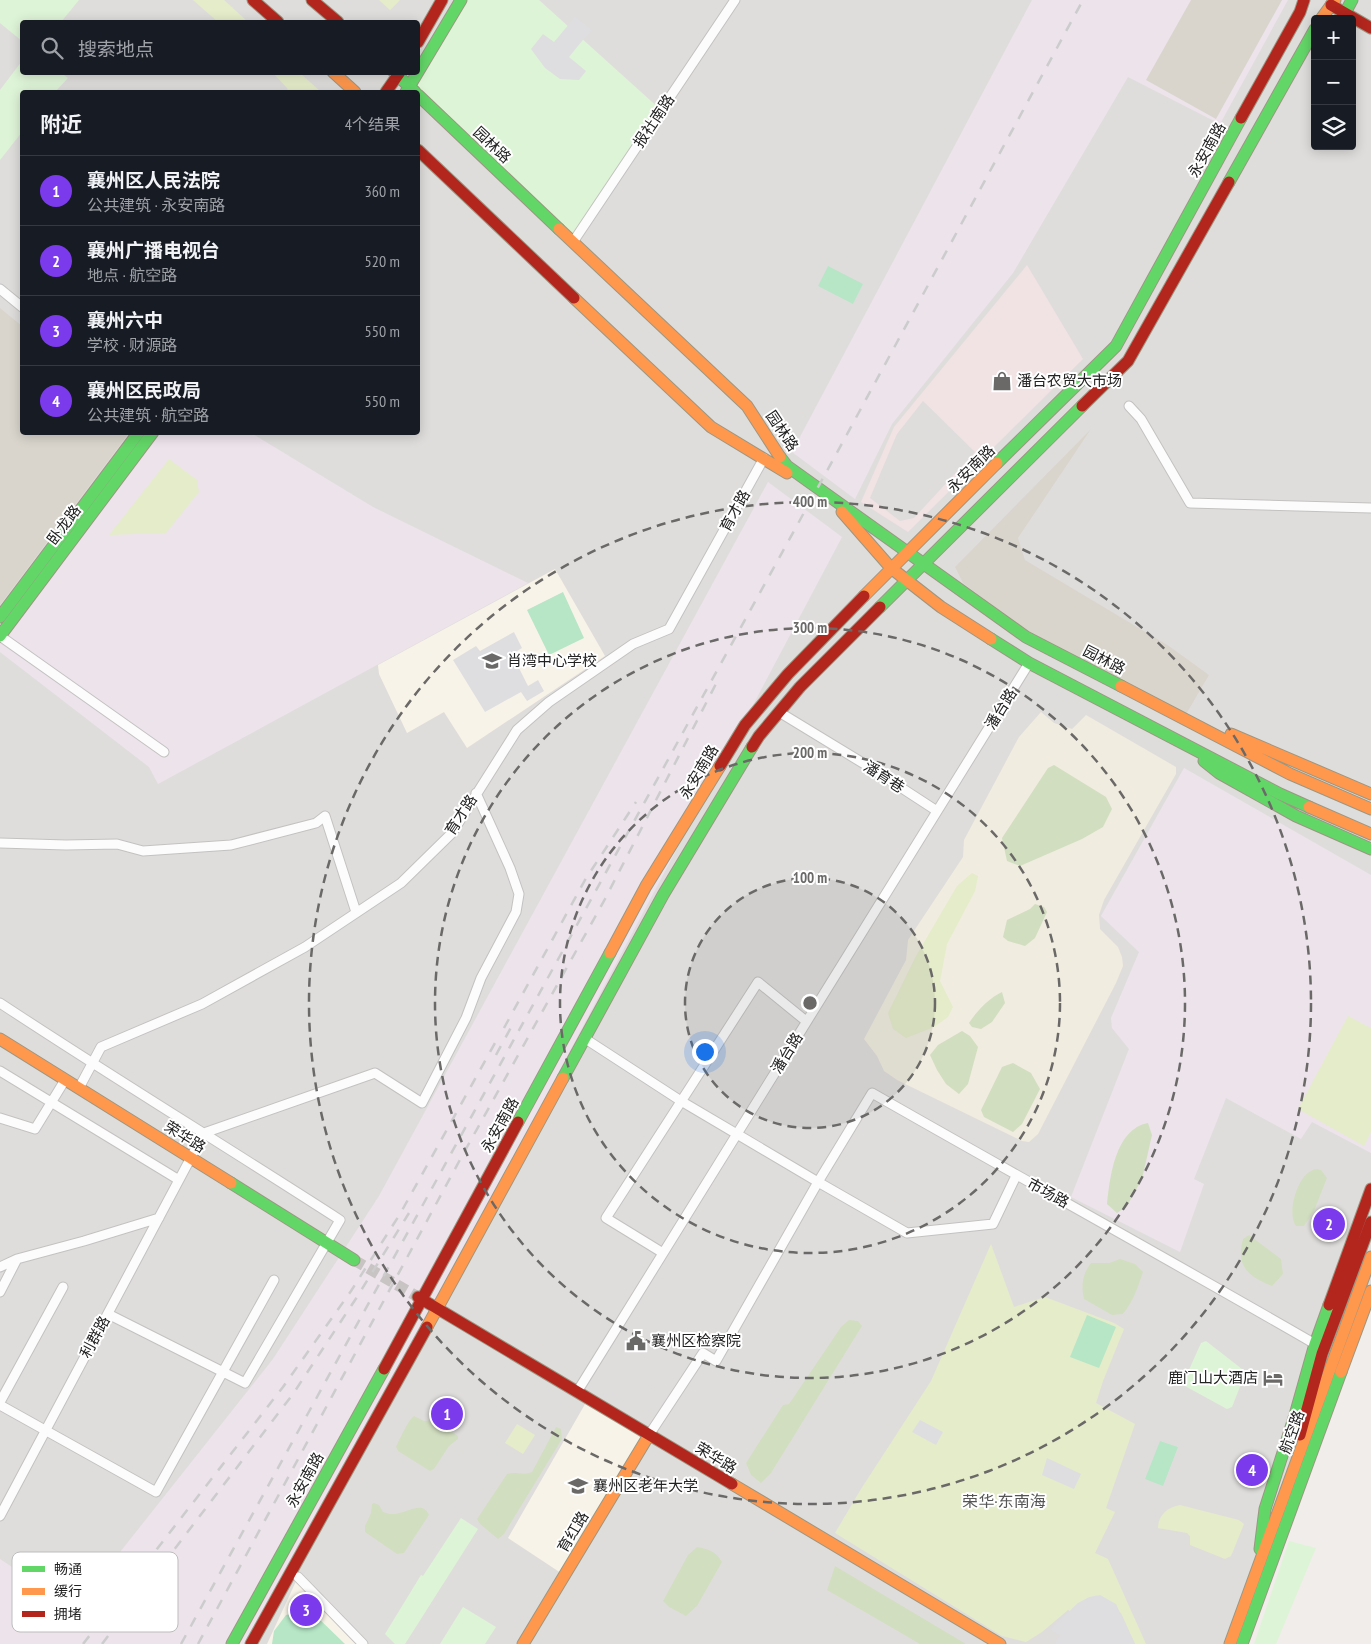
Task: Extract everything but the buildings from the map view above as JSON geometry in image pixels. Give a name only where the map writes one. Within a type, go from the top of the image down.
[{"type":"main road","points":[[253,0],[276,20]]},
{"type":"main road","points":[[312,0],[336,20]]},
{"type":"main road","points":[[420,38],[442,0]]},
{"type":"main road","points":[[413,90],[461,0]]},
{"type":"main road","name":"永安南路","points":[[232,1644],[646,886],[744,725],[788,674],[891,568],[1116,346],[1305,0]]},
{"type":"main road","points":[[1345,13],[1352,0]]},
{"type":"main road","points":[[1324,15],[1332,2],[1345,13],[1371,28]]},
{"type":"main road","points":[[251,1644],[663,895],[759,736],[800,687],[1128,361],[1311,36]]},
{"type":"main road","points":[[336,75],[353,90]]},
{"type":"main road","points":[[387,90],[396,75]]},
{"type":"main road","name":"园林路","points":[[398,75],[410,90]]},
{"type":"main road","name":"园林路","points":[[420,99],[748,406],[774,450],[787,466],[1026,637],[1290,774],[1371,809]]},
{"type":"main road","name":"园林路","points":[[420,152],[711,428],[764,458],[845,515],[891,568],[941,607],[1029,664],[1280,794],[1371,834]]},
{"type":"main road","name":"卧龙路","points":[[0,617],[137,435]]},
{"type":"main road","name":"卧龙路","points":[[0,636],[151,435]]},
{"type":"main road","name":"园林路","points":[[1202,728],[1216,728],[1371,794]]},
{"type":"main road","name":"园林路","points":[[1189,747],[1220,773],[1296,816],[1371,849]]},
{"type":"main road","name":"荣华路","points":[[0,1039],[354,1260]]},
{"type":"main road","points":[[1257,1571],[1265,1509],[1315,1344],[1371,1189]]},
{"type":"main road","points":[[1292,1478],[1307,1402],[1371,1222]]},
{"type":"main road","name":"航空路","points":[[1230,1644],[1371,1257]]},
{"type":"main road","name":"航空路","points":[[1242,1644],[1371,1291]]},
{"type":"main road","name":"荣华路","points":[[420,1298],[1000,1644]]},
{"type":"main road","name":"育红路","points":[[523,1644],[648,1435]]},
{"type":"street","name":"报社南路","points":[[573,242],[734,0]]},
{"type":"street","points":[[0,289],[20,305]]},
{"type":"street","points":[[1129,406],[1141,420],[1190,503],[1371,508]]},
{"type":"street","name":"育才路","points":[[79,1088],[101,1047],[202,1004],[305,947],[401,883],[452,833],[517,730],[549,702],[634,644],[669,629],[764,458]]},
{"type":"street","points":[[0,636],[164,752]]},
{"type":"street","name":"潘台路","points":[[577,1392],[1029,664]]},
{"type":"street","name":"潘育巷","points":[[779,712],[937,811]]},
{"type":"street","points":[[204,1133],[375,1074],[422,1103],[466,1018],[481,978],[516,912],[519,894],[510,868],[476,793]]},
{"type":"street","points":[[0,843],[117,844],[143,851],[231,845],[316,823],[325,816],[356,912]]},
{"type":"street","points":[[663,1253],[606,1218],[758,982],[806,1021]]},
{"type":"street","points":[[0,1003],[92,1064],[340,1220],[245,1383],[108,1314]]},
{"type":"street","points":[[584,1038],[681,1101],[907,1232],[993,1224],[1016,1176]]},
{"type":"street","points":[[0,1071],[179,1180]]},
{"type":"street","points":[[0,1118],[35,1129],[65,1080]]},
{"type":"street","name":"市场路","points":[[818,1182],[872,1093],[1016,1176],[1184,1268],[1315,1344]]},
{"type":"street","name":"利群路","points":[[0,1516],[204,1133]]},
{"type":"street","points":[[648,1435],[703,1353],[716,1361],[818,1182]]},
{"type":"street","points":[[0,1267],[17,1260],[84,1242],[159,1218]]},
{"type":"street","points":[[0,1292],[17,1260]]},
{"type":"street","points":[[63,1287],[0,1404],[156,1492],[274,1280]]},
{"type":"street","points":[[298,1577],[363,1644]]},
{"type":"shaded area","points":[[0,0],[1371,0],[1371,1291],[1242,1644],[212,1644],[165,1632],[178,1632],[178,1552],[12,1552],[12,1632],[26,1632],[0,1644]]},
{"type":"shaded area","points":[[1032,0],[1288,0],[1220,124],[1128,77],[1013,273],[892,424],[855,499],[792,452]]},
{"type":"shaded area","points":[[1191,0],[1282,0],[1216,119],[1146,80]]},
{"type":"shaded area","points":[[575,17],[591,30],[569,57],[586,71],[579,80],[560,79],[545,68],[531,49],[543,34],[554,42]]},
{"type":"shaded area","points":[[1027,265],[1083,359],[908,532],[861,502],[894,427]]},
{"type":"shaded area","points":[[837,302],[859,312],[782,437],[767,416]]},
{"type":"shaded area","points":[[0,308],[20,324],[20,435],[128,435],[0,605]]},
{"type":"shaded area","points":[[923,401],[975,452],[914,518],[900,521],[870,498],[897,434]]},
{"type":"shaded area","points":[[1091,429],[1018,538],[1025,560],[1169,646],[1209,675],[1185,716],[1032,635],[963,583],[955,567]]},
{"type":"shaded area","points":[[151,435],[254,435],[373,507],[528,583],[158,784],[149,767],[0,652],[0,636]]},
{"type":"shaded area","points":[[768,482],[842,537],[510,1164],[249,1644],[0,1644],[0,1559],[12,1567],[12,1632],[178,1632],[178,1552],[120,1552],[273,1359],[379,1196]]},
{"type":"shaded area","name":"肖湾中心学校","points":[[555,569],[605,656],[467,748],[444,712],[407,733],[379,674],[378,665]]},
{"type":"shaded area","points":[[514,632],[522,648],[512,654],[528,686],[538,680],[544,691],[527,701],[521,692],[485,712],[453,660],[476,646],[480,651]]},
{"type":"shaded area","points":[[1041,712],[1054,723],[1072,729],[1086,715],[1176,767],[1176,774],[1104,900],[1099,915],[1100,929],[1118,947],[1123,966],[1038,1134],[1029,1142],[1022,1141],[897,1080],[884,1071],[877,1056],[864,1039],[906,960],[908,940],[963,857],[964,840],[1019,737]]},
{"type":"shaded area","points":[[1184,768],[1371,875],[1371,1153],[1312,1122],[1301,1139],[1226,1098],[1194,1179],[1204,1184],[1180,1252],[1071,1197],[1129,1049],[1112,1028],[1111,1018],[1139,952],[1101,916]]},
{"type":"shaded area","points":[[665,1323],[700,1345],[644,1432],[634,1426],[656,1389],[635,1375]]},
{"type":"shaded area","name":"襄州区老年大学","points":[[588,1399],[649,1435],[564,1575],[508,1538]]},
{"type":"shaded area","points":[[920,1420],[943,1432],[936,1445],[912,1432]]},
{"type":"shaded area","points":[[1180,1446],[1237,1468],[1222,1507],[1166,1485]]},
{"type":"shaded area","points":[[1047,1458],[1081,1474],[1074,1489],[1042,1475]]},
{"type":"shaded area","points":[[298,1577],[363,1644],[267,1644]]},
{"type":"shaded area","points":[[1100,1595],[1116,1604],[1135,1644],[1055,1644],[1061,1635],[1051,1630],[1078,1603],[1089,1597]]},
{"type":"green space","points":[[0,0],[79,0],[63,20],[20,20],[20,39],[0,23]]},
{"type":"green space","points":[[193,0],[224,0],[246,20],[216,20]]},
{"type":"green space","points":[[379,0],[400,0],[390,10]]},
{"type":"green space","points":[[461,0],[539,0],[661,110],[573,242],[420,97],[420,90],[412,90],[410,88],[418,75],[420,75],[420,71]]},
{"type":"green space","points":[[20,64],[20,75],[64,75],[68,78],[57,90],[20,90],[20,135],[0,160],[0,90]]},
{"type":"green space","points":[[275,75],[302,75],[319,90],[287,90]]},
{"type":"green space","points":[[828,266],[863,284],[853,304],[818,286]]},
{"type":"green space","points":[[169,459],[197,480],[199,492],[166,533],[109,535]]},
{"type":"green space","points":[[563,592],[584,638],[549,655],[527,610]]},
{"type":"green space","points":[[1054,765],[1106,797],[1112,809],[1103,827],[1082,839],[1020,866],[1007,861],[1002,838],[1048,768]]},
{"type":"green space","points":[[972,873],[978,876],[975,891],[947,944],[940,981],[953,1007],[948,1017],[934,1027],[906,1038],[893,1029],[888,1013],[916,956],[957,886]]},
{"type":"green space","points":[[1035,904],[1044,907],[1047,912],[1035,938],[1025,946],[1008,941],[1003,937],[1007,920],[1030,909]]},
{"type":"green space","points":[[1002,992],[1005,1003],[992,1022],[981,1029],[972,1027],[969,1023],[976,1014],[988,1001]]},
{"type":"green space","points":[[1348,1016],[1371,1028],[1371,1132],[1364,1146],[1298,1109]]},
{"type":"green space","points":[[962,1031],[970,1036],[978,1047],[968,1084],[959,1094],[946,1084],[930,1055],[938,1045]]},
{"type":"green space","points":[[1013,1063],[1031,1073],[1040,1089],[1022,1124],[1013,1132],[984,1117],[981,1110],[1002,1067]]},
{"type":"green space","points":[[1148,1123],[1152,1135],[1142,1179],[1127,1206],[1117,1213],[1107,1204],[1116,1156],[1128,1134],[1137,1127]]},
{"type":"green space","points":[[1315,1169],[1321,1170],[1327,1178],[1314,1211],[1304,1226],[1296,1226],[1292,1214],[1294,1198],[1304,1177]]},
{"type":"green space","points":[[1249,1235],[1281,1259],[1283,1274],[1272,1286],[1256,1278],[1245,1269],[1241,1248],[1243,1239]]},
{"type":"green space","points":[[991,1244],[1014,1307],[1045,1297],[1114,1323],[1124,1329],[1096,1403],[1135,1424],[1106,1508],[1115,1512],[1095,1553],[1108,1559],[1146,1644],[1135,1644],[1121,1613],[1078,1603],[1042,1632],[1026,1642],[1002,1636],[835,1533],[861,1489],[931,1381]]},
{"type":"green space","points":[[1120,1259],[1135,1264],[1143,1272],[1127,1309],[1123,1314],[1112,1315],[1084,1299],[1083,1280],[1091,1263],[1109,1263]]},
{"type":"green space","points":[[1087,1315],[1116,1327],[1099,1368],[1070,1357]]},
{"type":"green space","points":[[849,1320],[858,1321],[862,1326],[771,1473],[761,1483],[751,1475],[746,1463],[783,1405],[789,1404],[841,1327]]},
{"type":"green space","points":[[1206,1341],[1242,1369],[1245,1374],[1232,1407],[1227,1409],[1185,1386],[1184,1381],[1201,1343]]},
{"type":"green space","points":[[414,1416],[424,1421],[434,1420],[458,1436],[458,1439],[449,1446],[434,1469],[430,1471],[398,1451],[396,1447],[407,1425]]},
{"type":"green space","points":[[517,1424],[535,1435],[523,1454],[505,1443]]},
{"type":"green space","points":[[556,1427],[561,1429],[562,1439],[504,1534],[498,1539],[480,1524],[477,1519],[507,1474],[526,1474],[532,1472]]},
{"type":"green space","points":[[1160,1441],[1178,1447],[1163,1486],[1145,1479]]},
{"type":"green space","points":[[374,1503],[379,1505],[383,1512],[389,1514],[423,1508],[429,1515],[404,1553],[397,1554],[365,1532],[365,1526]]},
{"type":"green space","points":[[1180,1505],[1239,1520],[1244,1524],[1231,1556],[1225,1559],[1190,1545],[1190,1536],[1187,1533],[1158,1528],[1158,1523],[1164,1512]]},
{"type":"green space","points":[[461,1518],[478,1529],[405,1644],[395,1644],[385,1634],[421,1575],[423,1576]]},
{"type":"green space","points":[[1289,1541],[1316,1548],[1276,1644],[1254,1644]]},
{"type":"green space","points":[[697,1547],[711,1551],[722,1562],[697,1606],[686,1616],[669,1607],[663,1601],[688,1555]]},
{"type":"green space","points":[[835,1566],[966,1644],[920,1644],[827,1590]]},
{"type":"green space","points":[[463,1607],[496,1627],[485,1644],[440,1644]]},
{"type":"green space","points":[[300,1611],[315,1615],[345,1644],[272,1644],[274,1631],[286,1615]]},
{"type":"pier","points":[[1294,766],[1371,800],[1371,843],[1277,802]]},
{"type":"tunnel","points":[[354,1260],[418,1297]]},
{"type":"railway","points":[[181,1644],[833,460],[1083,0]]},
{"type":"railway","points":[[198,1644],[462,1156],[605,899],[719,678]]},
{"type":"railway","points":[[504,1028],[585,880],[636,802]]},
{"type":"railway","points":[[496,1055],[514,1022]]},
{"type":"railway","points":[[155,1552],[283,1387],[351,1291],[400,1214],[495,1043]]},
{"type":"railway","points":[[172,1552],[293,1394],[357,1297],[409,1213]]},
{"type":"railway","points":[[83,1644],[92,1632]]},
{"type":"railway","points":[[102,1644],[111,1632]]},
{"type":"traffic: fast","points":[[420,69],[461,0]]},
{"type":"traffic: fast","points":[[1345,13],[1352,0]]},
{"type":"traffic: fast","points":[[1229,182],[1311,36]]},
{"type":"traffic: fast","points":[[397,75],[413,90]]},
{"type":"traffic: fast","points":[[407,90],[416,75]]},
{"type":"traffic: fast","points":[[420,97],[559,229]]},
{"type":"traffic: fast","points":[[997,463],[1116,346],[1241,118]]},
{"type":"traffic: fast","points":[[880,607],[1082,406]]},
{"type":"traffic: fast","points":[[0,617],[137,435]]},
{"type":"traffic: fast","points":[[0,636],[151,435]]},
{"type":"traffic: fast","points":[[780,457],[787,466],[1026,637],[1121,686]]},
{"type":"traffic: fast","points":[[991,639],[1029,663],[1280,794],[1309,807]]},
{"type":"traffic: fast","points":[[563,1078],[663,895],[752,747]]},
{"type":"traffic: fast","points":[[1204,761],[1219,773],[1296,816],[1371,849]]},
{"type":"traffic: fast","points":[[518,1122],[610,953]]},
{"type":"traffic: fast","points":[[231,1183],[354,1260]]},
{"type":"traffic: fast","points":[[1260,1549],[1265,1509],[1315,1344],[1329,1305]]},
{"type":"traffic: fast","points":[[232,1644],[384,1369]]},
{"type":"traffic: fast","points":[[1242,1644],[1341,1372]]},
{"type":"traffic: slow","points":[[1324,15],[1335,0]]},
{"type":"traffic: slow","points":[[336,75],[353,90]]},
{"type":"traffic: slow","points":[[559,229],[747,406],[780,457]]},
{"type":"traffic: slow","points":[[574,298],[711,427],[787,473]]},
{"type":"traffic: slow","points":[[864,596],[997,463]]},
{"type":"traffic: slow","points":[[842,512],[891,568],[941,607],[991,639]]},
{"type":"traffic: slow","points":[[1121,686],[1290,774],[1371,809]]},
{"type":"traffic: slow","points":[[1231,734],[1371,794]]},
{"type":"traffic: slow","points":[[610,953],[646,886],[720,766]]},
{"type":"traffic: slow","points":[[1309,807],[1371,834]]},
{"type":"traffic: slow","points":[[0,1039],[231,1183]]},
{"type":"traffic: slow","points":[[427,1327],[563,1078]]},
{"type":"traffic: slow","points":[[1230,1644],[1371,1257]]},
{"type":"traffic: slow","points":[[1341,1372],[1371,1291]]},
{"type":"traffic: slow","points":[[523,1644],[649,1435]]},
{"type":"traffic: slow","points":[[732,1484],[1000,1644]]},
{"type":"traffic: jam","points":[[253,0],[276,20]]},
{"type":"traffic: jam","points":[[312,0],[336,20]]},
{"type":"traffic: jam","points":[[420,38],[442,0]]},
{"type":"traffic: jam","points":[[1241,118],[1300,12],[1304,0]]},
{"type":"traffic: jam","points":[[1331,5],[1371,28]]},
{"type":"traffic: jam","points":[[387,90],[398,75]]},
{"type":"traffic: jam","points":[[420,152],[574,298]]},
{"type":"traffic: jam","points":[[1082,406],[1128,361],[1229,182]]},
{"type":"traffic: jam","points":[[720,766],[745,725],[788,674],[864,596]]},
{"type":"traffic: jam","points":[[752,747],[800,687],[880,607]]},
{"type":"traffic: jam","points":[[384,1369],[518,1122]]},
{"type":"traffic: jam","points":[[1329,1305],[1371,1189]]},
{"type":"traffic: jam","points":[[1300,1435],[1322,1354],[1371,1222]]},
{"type":"traffic: jam","points":[[418,1297],[732,1484]]},
{"type":"traffic: jam","points":[[251,1644],[427,1327]]},
{"type":"place","name":"潘台农贸大市场","points":[[1002,381]]},
{"type":"place","name":"肖湾中心学校","points":[[492,661]]},
{"type":"place","name":"襄州广播电视台","points":[[1329,1224]]},
{"type":"place","name":"襄州区检察院","points":[[636,1341]]},
{"type":"place","name":"鹿门山大酒店","points":[[1273,1378]]},
{"type":"place","name":"襄州区人民法院","points":[[447,1414]]},
{"type":"place","name":"襄州区民政局","points":[[1252,1470]]},
{"type":"place","name":"襄州区老年大学","points":[[578,1486]]},
{"type":"place","name":"襄州六中","points":[[306,1610]]},
{"type":"district","name":"荣华·东南海","points":[[1004,1501]]}]
